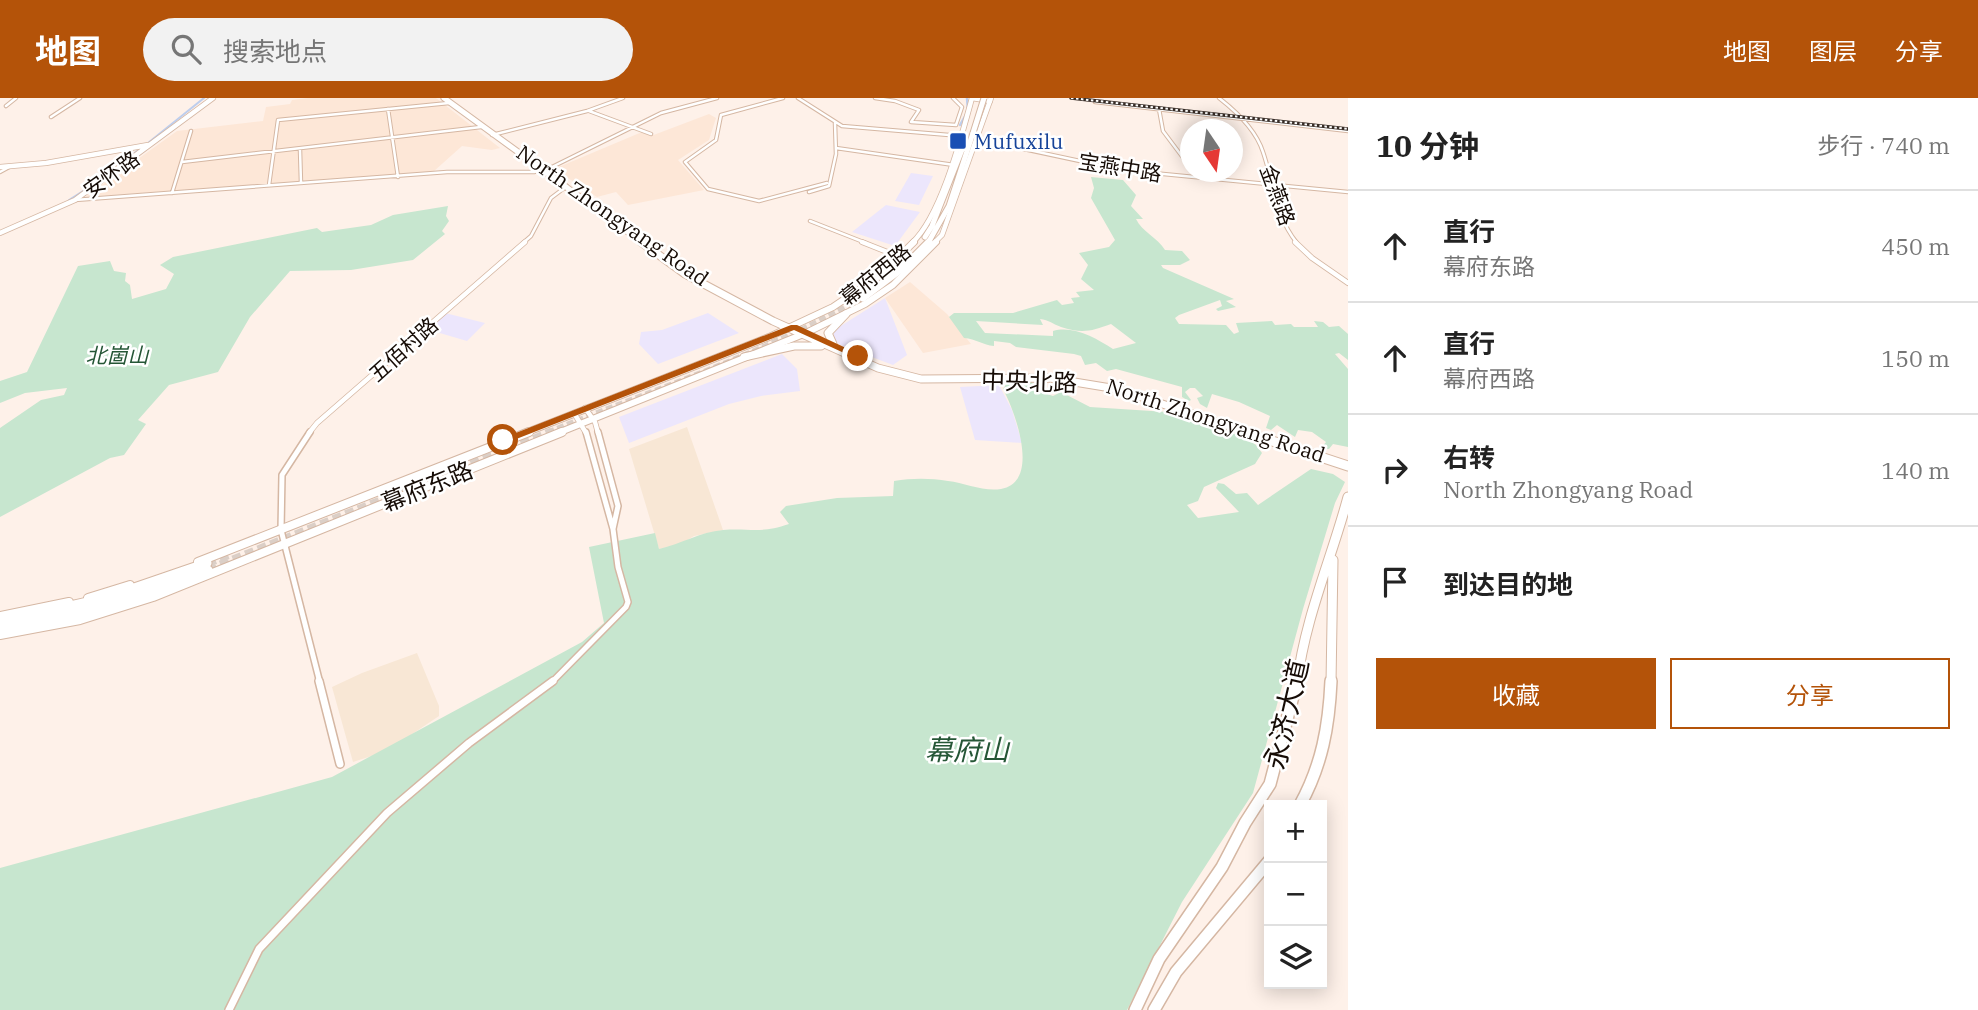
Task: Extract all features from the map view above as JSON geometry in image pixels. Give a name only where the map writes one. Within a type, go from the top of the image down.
[{"type":"main road","name":"幕府西路","points":[[972,98],[953,165],[928,233],[894,270],[861,296],[905,265],[938,230],[986,99]]},
{"type":"main road","name":"幕府西路","points":[[846,314],[893,285],[942,235],[986,99]]},
{"type":"main road","name":"North Zhongyang Road","points":[[447,100],[494,135]]},
{"type":"main road","name":"North Zhongyang Road","points":[[447,100],[689,272],[831,346]]},
{"type":"main road","name":"幕府西路","points":[[729,352],[792,328],[844,301],[879,276],[926,230],[953,165],[973,135]]},
{"type":"main road","name":"幕府东路","points":[[0,632],[48,628],[107,612],[284,544],[846,314]]},
{"type":"main road","points":[[744,357],[794,346],[831,346],[828,333],[846,314]]},
{"type":"main road","name":"中央北路","points":[[831,346],[891,373],[921,379],[1050,378],[1117,389],[1348,465]]},
{"type":"main road","name":"幕府东路","points":[[20,612],[107,592],[178,570],[729,352]]},
{"type":"main road","name":"永济大道","points":[[1135,1010],[1159,959],[1222,867],[1245,823],[1270,784],[1297,683],[1301,649],[1317,589],[1333,553],[1348,497]]},
{"type":"main road","name":"永济大道","points":[[1302,800],[1317,770],[1327,720],[1333,553]]},
{"type":"main road","name":"幕府东路","points":[[0,619],[62,610],[207,566],[97,608],[0,632]]},
{"type":"main road","points":[[0,619],[20,612]]},
{"type":"main road","points":[[1154,1010],[1176,972],[1267,863]]},
{"type":"street","points":[[6,106],[16,98]]},
{"type":"street","points":[[51,117],[80,98]]},
{"type":"street","name":"安怀路","points":[[0,233],[75,200],[213,98]]},
{"type":"street","points":[[494,135],[587,111],[623,98]]},
{"type":"street","points":[[75,200],[447,172],[543,170],[663,114],[720,98]]},
{"type":"street","points":[[783,98],[721,115],[716,140],[685,162],[708,189],[767,201],[827,181],[837,164],[836,124]]},
{"type":"street","points":[[798,98],[836,124],[961,136]]},
{"type":"street","points":[[875,98],[895,100],[919,110],[911,122],[956,125],[962,107],[953,98]]},
{"type":"street","points":[[972,98],[986,99]]},
{"type":"street","name":"金燕路","points":[[1219,98],[1241,118],[1262,150],[1270,186],[1285,227],[1313,259],[1348,283]]},
{"type":"street","points":[[269,185],[278,120],[388,110],[447,100]]},
{"type":"street","points":[[1095,102],[1348,131]]},
{"type":"street","points":[[1159,109],[1163,131],[1180,153]]},
{"type":"street","points":[[388,110],[398,177]]},
{"type":"street","points":[[587,111],[622,126],[651,134]]},
{"type":"street","points":[[809,192],[829,186],[827,181],[834,164],[836,148],[836,124]]},
{"type":"street","points":[[182,162],[481,127]]},
{"type":"street","points":[[172,193],[191,131]]},
{"type":"street","name":"宝燕中路","points":[[973,135],[1122,170],[1180,176]]},
{"type":"street","points":[[0,170],[152,144]]},
{"type":"street","points":[[836,148],[953,165]]},
{"type":"street","points":[[300,150],[301,183]]},
{"type":"street","name":"宝燕中路","points":[[1232,182],[1348,192]]},
{"type":"street","name":"五佰村路","points":[[281,530],[282,475],[294,453],[317,423],[531,236],[551,198],[566,186]]},
{"type":"street","points":[[810,221],[900,257]]},
{"type":"street","points":[[585,408],[593,418],[618,506],[613,529]]},
{"type":"street","points":[[229,1010],[259,949],[387,813],[469,743],[560,676],[626,607],[628,601],[618,567],[613,529],[584,426],[573,413]]},
{"type":"street","points":[[281,530],[340,764]]},
{"type":"shaded area","points":[[308,98],[436,98],[500,148],[492,150],[462,146],[433,172],[85,197],[177,131],[263,121],[266,107]]},
{"type":"shaded area","points":[[709,114],[716,118],[709,140],[678,160],[704,190],[628,205],[616,192],[597,197],[554,169],[642,132],[651,136]]},
{"type":"shaded area","points":[[911,173],[933,176],[919,205],[895,201]]},
{"type":"shaded area","points":[[886,205],[920,212],[895,246],[852,232]]},
{"type":"shaded area","points":[[910,282],[947,314],[971,344],[923,353],[885,298]]},
{"type":"shaded area","points":[[885,298],[907,355],[893,365],[840,345],[832,337],[836,329]]},
{"type":"shaded area","points":[[445,313],[485,323],[467,341],[426,329]]},
{"type":"shaded area","points":[[708,313],[739,333],[658,364],[639,344],[641,332],[662,330]]},
{"type":"shaded area","points":[[782,354],[797,369],[800,391],[761,396],[729,404],[629,443],[619,417]]},
{"type":"shaded area","points":[[999,385],[1012,410],[1022,443],[975,440],[960,387]]},
{"type":"shaded area","points":[[687,427],[723,530],[694,536],[681,544],[659,549],[629,449]]},
{"type":"shaded area","points":[[417,653],[439,706],[439,716],[387,751],[353,762],[332,687]]},
{"type":"green space","points":[[1091,177],[1123,180],[1136,195],[1131,206],[1143,219],[1136,219],[1142,228],[1165,250],[1182,251],[1190,260],[1180,265],[1161,265],[1163,268],[1234,299],[1226,301],[1236,307],[1218,311],[1216,309],[1222,306],[1220,300],[1179,315],[1175,318],[1179,324],[1226,325],[1234,334],[1239,332],[1236,323],[1272,321],[1275,325],[1318,327],[1314,321],[1323,322],[1329,327],[1339,326],[1348,334],[1348,360],[1339,353],[1335,354],[1348,369],[1348,447],[1333,444],[1329,449],[1321,448],[1326,442],[1312,432],[1298,430],[1295,437],[1277,425],[1271,430],[1266,428],[1270,416],[1212,394],[1207,408],[1200,404],[1197,398],[1203,396],[1195,388],[1185,392],[1191,400],[1189,401],[1182,397],[1182,387],[1116,369],[1107,371],[1096,363],[1085,365],[1081,356],[1074,354],[1016,347],[1010,343],[994,341],[994,346],[964,338],[949,317],[954,313],[1013,313],[1057,300],[1062,305],[1074,303],[1071,298],[1080,297],[1076,292],[1094,290],[1081,279],[1088,265],[1079,253],[1109,247],[1115,240],[1091,198],[1094,188]],"holes":[[[1040,319],[1081,331],[1111,324],[1136,343],[1113,349],[1092,337],[1068,330],[1053,331],[1053,336],[985,333],[976,321],[1043,325]]]},
{"type":"green space","name":"北崮山","points":[[448,206],[446,216],[449,221],[442,231],[445,234],[413,260],[351,270],[290,271],[250,317],[218,372],[169,385],[138,420],[146,424],[124,455],[110,458],[0,517],[0,428],[41,400],[64,395],[67,388],[25,393],[0,403],[0,381],[27,372],[78,266],[110,261],[114,271],[126,273],[125,281],[130,285],[132,299],[166,289],[174,274],[160,265],[173,257],[317,228],[322,232],[371,225],[393,215]]},
{"type":"green space","name":"幕府山","points":[[1030,381],[1037,385],[1041,392],[1053,396],[1061,392],[1090,407],[1167,412],[1244,437],[1256,445],[1262,453],[1255,464],[1204,487],[1198,501],[1187,505],[1198,518],[1239,512],[1216,488],[1218,483],[1224,484],[1236,494],[1247,493],[1258,505],[1311,469],[1333,474],[1345,482],[1335,503],[1303,609],[1253,793],[1182,902],[1127,1010],[0,1010],[0,868],[332,777],[582,642],[604,623],[589,547],[655,533],[659,549],[715,531],[779,527],[789,524],[780,512],[786,506],[837,498],[893,496],[894,481],[934,479],[995,490],[1013,484],[1020,473],[1023,460],[1018,428],[1003,389],[1007,383]]},
{"type":"waterway","points":[[148,143],[204,98]]},
{"type":"waterway","points":[[960,125],[968,111],[967,98]]},
{"type":"waterway","points":[[129,157],[141,148]]},
{"type":"waterway","points":[[69,200],[94,184]]},
{"type":"tunnel","points":[[548,433],[748,354],[863,298]]},
{"type":"tunnel","points":[[208,570],[552,432]]},
{"type":"tunnel","points":[[207,563],[230,554]]},
{"type":"railway","points":[[1071,98],[1348,129]]},
{"type":"place","name":"Mufuxilu","points":[[958,141]]},
{"type":"route","points":[[503,440],[794,327],[858,356]]}]
